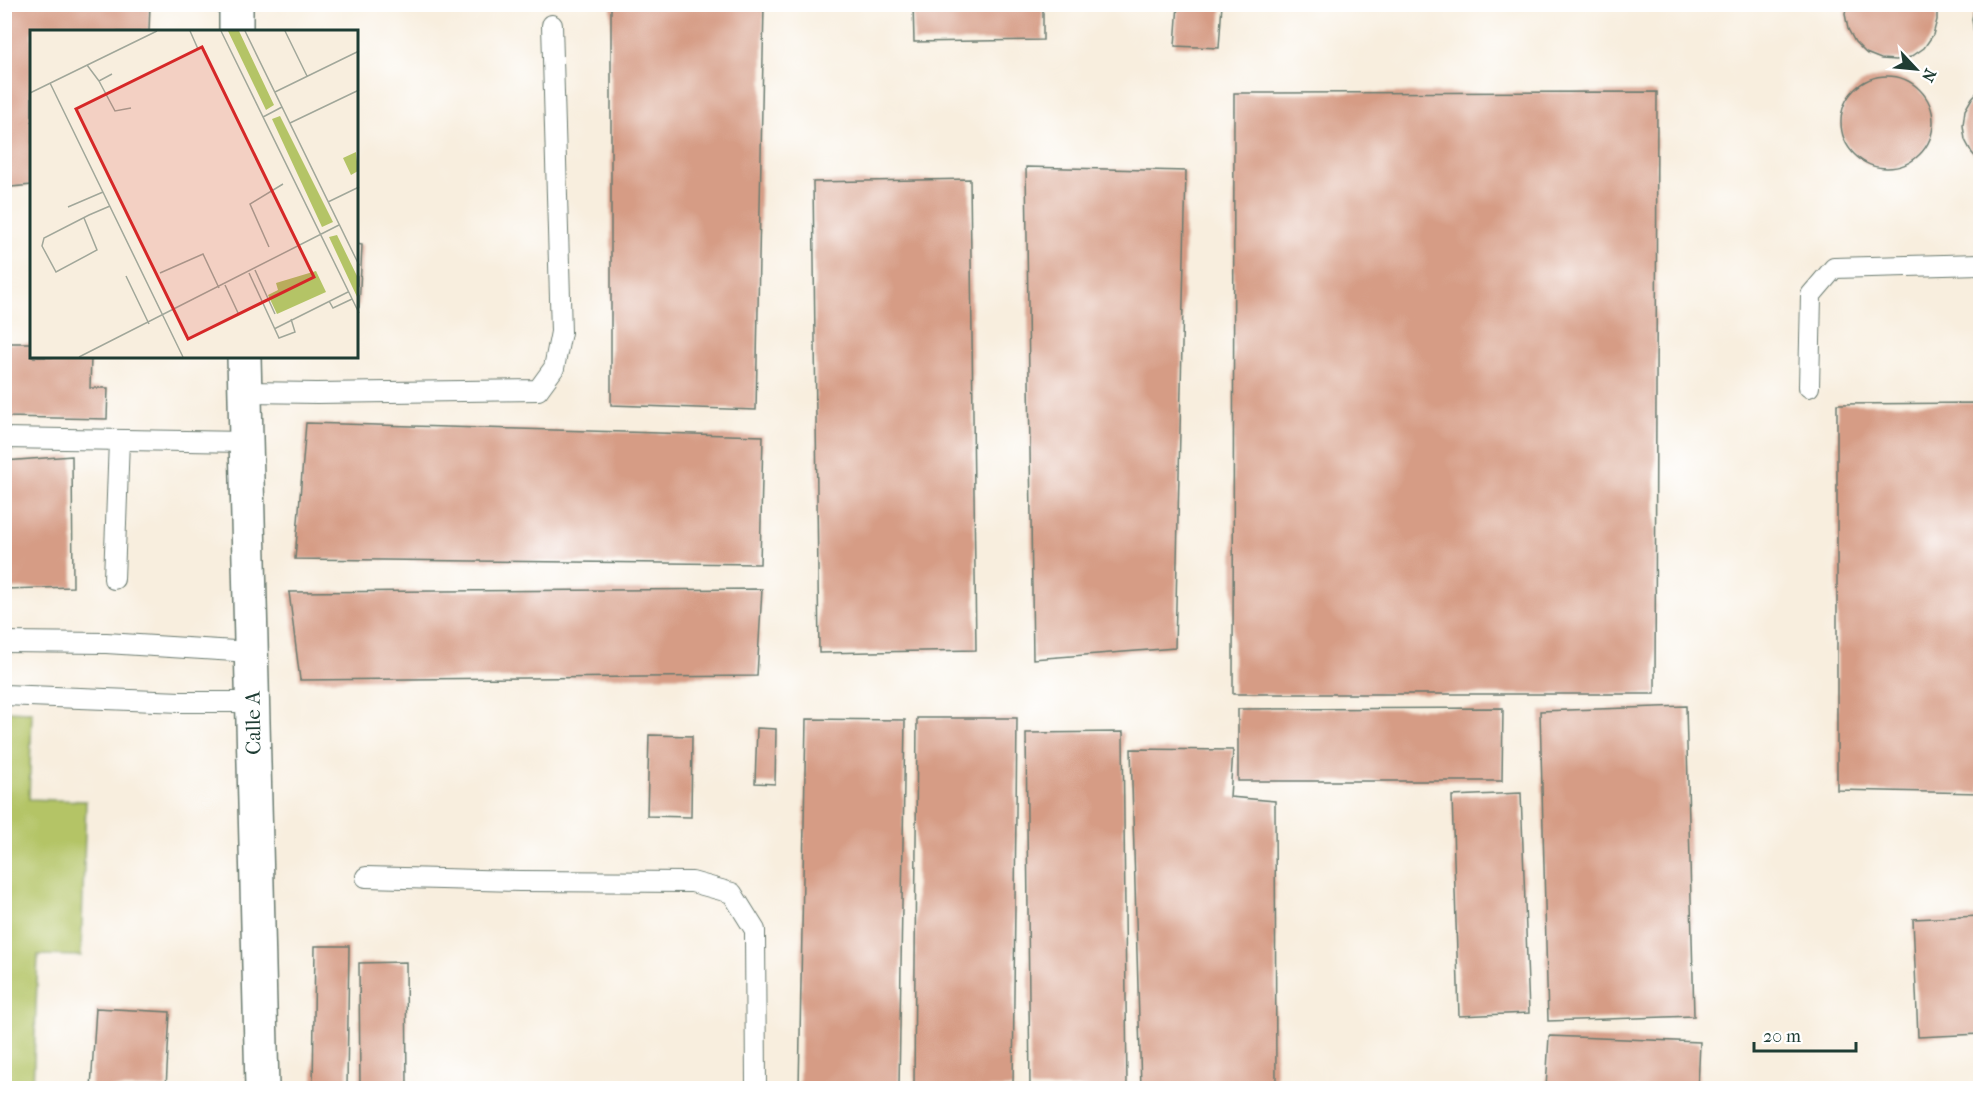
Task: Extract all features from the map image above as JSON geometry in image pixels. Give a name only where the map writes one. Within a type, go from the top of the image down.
[{"type":"street","points":[[236,4],[236,30]]},
{"type":"street","name":"Calle A","points":[[244,358],[261,1089]]},
{"type":"lane","points":[[245,392],[538,390],[554,368],[561,332],[552,25]]},
{"type":"lane","points":[[1809,387],[1811,295],[1834,268],[1980,264]]},
{"type":"lane","points":[[4,438],[246,442]]},
{"type":"lane","points":[[114,579],[119,440]]},
{"type":"lane","points":[[4,642],[106,643],[251,652]]},
{"type":"lane","points":[[4,695],[181,702],[252,702]]},
{"type":"lane","points":[[366,877],[692,882],[732,893],[755,930],[756,1089]]},
{"type":"green space","points":[[5,711],[32,712],[29,799],[86,801],[81,956],[38,955],[33,1088],[5,1088]]},
{"type":"building","points":[[4,4],[150,4],[149,30],[30,30],[30,185],[11,187],[6,228],[4,228]]},
{"type":"building","points":[[913,4],[1043,4],[1043,40],[914,42]]},
{"type":"building","points":[[1178,4],[1222,4],[1219,48],[1175,46]]},
{"type":"building","points":[[1847,4],[1937,4],[1937,20],[1933,35],[1924,48],[1911,57],[1896,60],[1881,59],[1866,53],[1855,42],[1848,29],[1845,14]]},
{"type":"building","points":[[1975,4],[1980,4],[1980,45],[1974,34],[1972,19]]},
{"type":"building","points":[[611,5],[764,5],[756,410],[611,405]]},
{"type":"building","points":[[1887,76],[1913,84],[1925,96],[1933,122],[1925,148],[1913,160],[1887,168],[1861,160],[1849,148],[1841,122],[1849,96],[1861,84]]},
{"type":"building","points":[[1980,89],[1980,162],[1965,140],[1963,125],[1965,110]]},
{"type":"building","points":[[1657,92],[1655,694],[1233,694],[1234,93]]},
{"type":"building","points":[[1026,167],[1186,171],[1175,648],[1033,659]]},
{"type":"building","points":[[970,179],[976,650],[819,653],[813,182]]},
{"type":"building","points":[[358,244],[362,245],[358,306]]},
{"type":"building","points":[[5,343],[30,343],[30,358],[91,358],[90,388],[108,388],[107,419],[5,417]]},
{"type":"building","points":[[1980,403],[1980,793],[1837,790],[1837,404]]},
{"type":"building","points":[[306,423],[763,436],[760,564],[295,559]]},
{"type":"building","points":[[72,456],[73,587],[4,589],[4,461]]},
{"type":"building","points":[[762,589],[757,676],[300,680],[289,592]]},
{"type":"building","points":[[1686,706],[1694,1016],[1548,1021],[1540,711]]},
{"type":"building","points":[[1503,708],[1502,781],[1238,781],[1238,709]]},
{"type":"building","points":[[917,718],[1017,718],[1013,1088],[914,1088]]},
{"type":"building","points":[[806,719],[905,720],[899,1088],[799,1088]]},
{"type":"building","points":[[757,728],[776,729],[775,784],[755,783]]},
{"type":"building","points":[[1123,732],[1127,1088],[1030,1088],[1026,733]]},
{"type":"building","points":[[649,735],[692,736],[691,817],[647,816]]},
{"type":"building","points":[[1131,749],[1233,750],[1230,797],[1275,801],[1276,1088],[1141,1088]]},
{"type":"building","points":[[1521,793],[1529,1013],[1459,1016],[1452,796]]},
{"type":"building","points":[[1980,916],[1980,1034],[1918,1037],[1913,919]]},
{"type":"building","points":[[315,946],[349,946],[347,1088],[313,1088]]},
{"type":"building","points":[[406,962],[407,1088],[360,1088],[359,963]]},
{"type":"building","points":[[96,1008],[170,1012],[166,1088],[91,1088]]},
{"type":"building","points":[[1549,1036],[1700,1042],[1698,1088],[1546,1088]]}]
